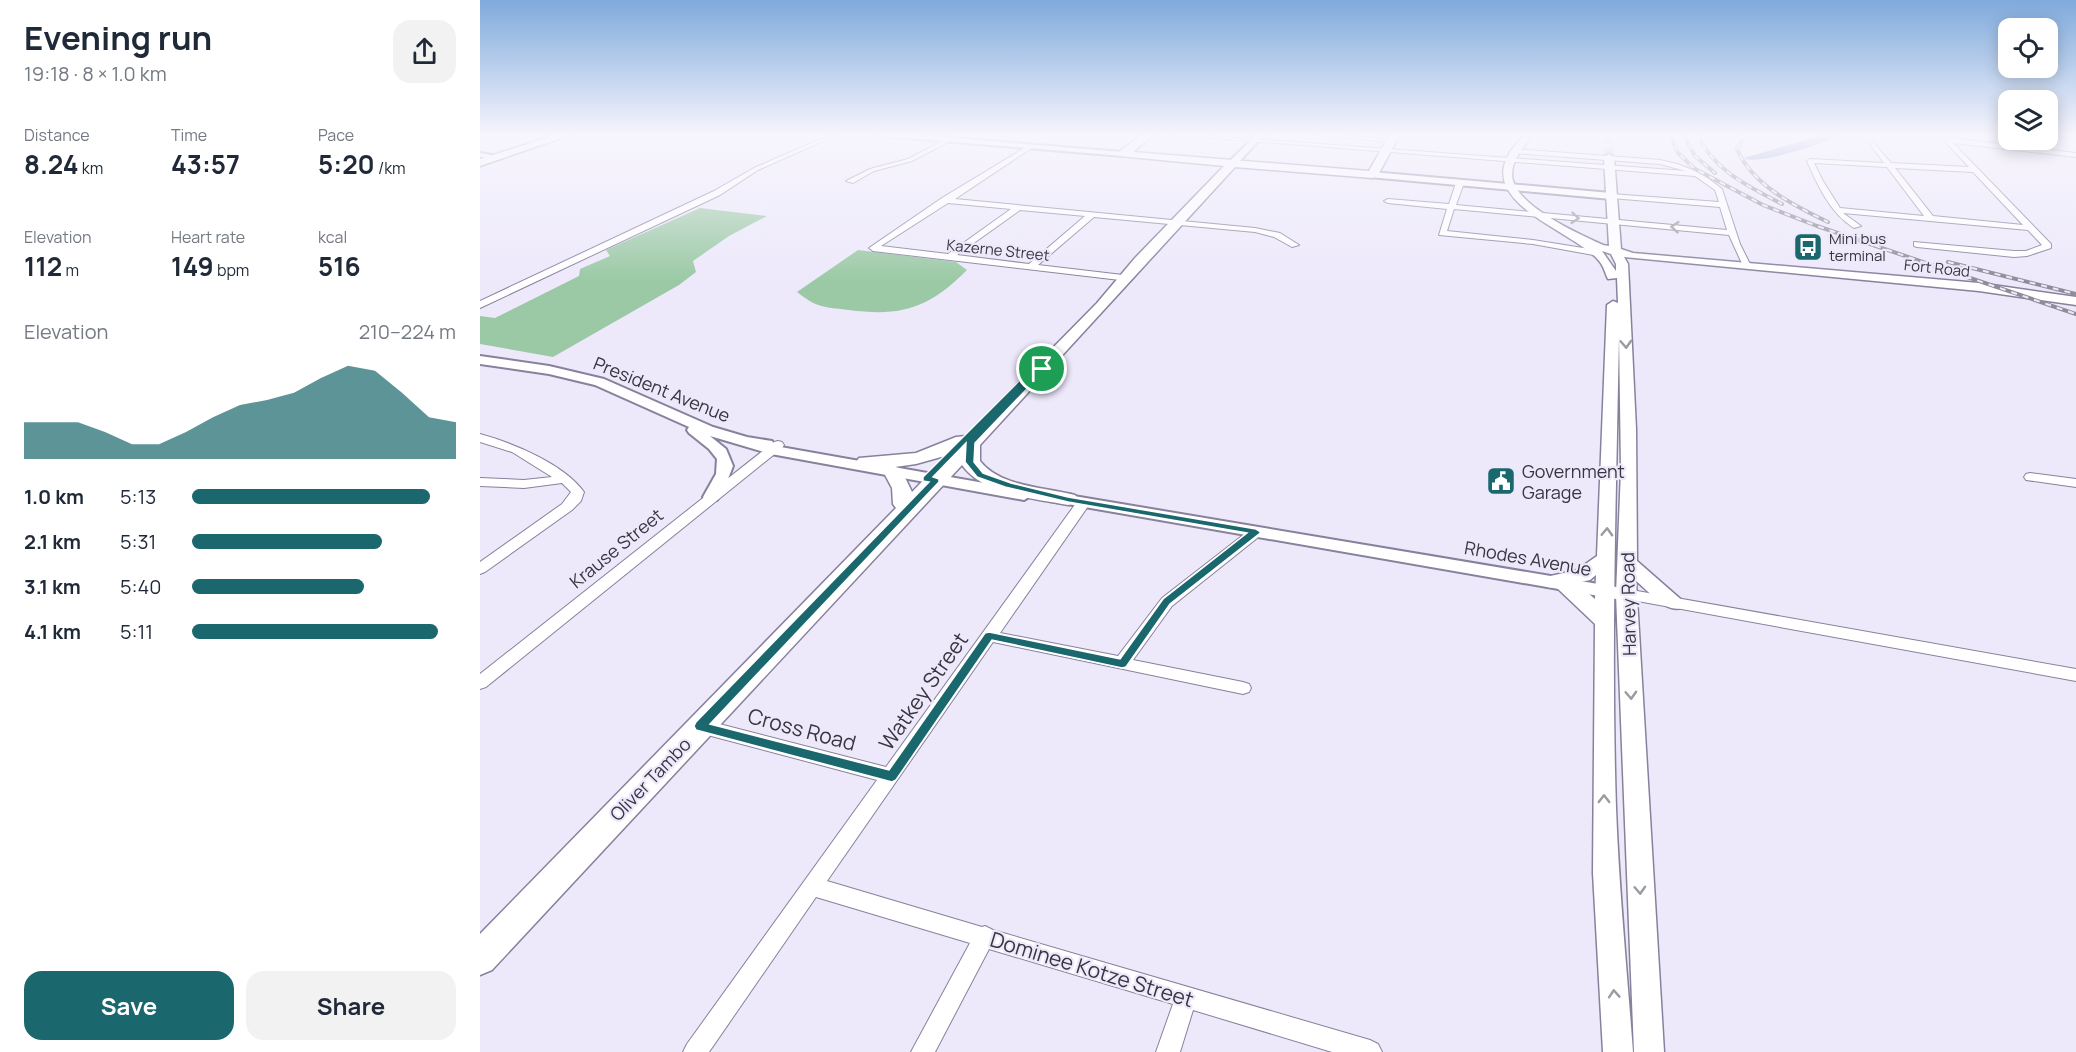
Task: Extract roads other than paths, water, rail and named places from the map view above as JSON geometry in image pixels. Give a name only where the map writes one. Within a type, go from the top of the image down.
[{"type":"main road","name":"Oliver Tambo","points":[[1039,369],[1120,277],[1140,261],[1214,183]]},
{"type":"main road","points":[[1511,183],[1511,187],[1521,202],[1537,215],[1599,253],[1624,261]]},
{"type":"main road","points":[[1611,183],[1614,240],[1621,248],[1624,261]]},
{"type":"main road","name":"Fort Road","points":[[1568,233],[1624,261],[1746,264],[2000,285],[2076,299]]},
{"type":"main road","name":"Oliver Tambo","points":[[480,958],[967,442],[1128,278],[1140,261]]},
{"type":"main road","name":"Harvey Road","points":[[1624,261],[1620,387],[1606,558],[1615,593],[1648,1052]]},
{"type":"main road","name":"Harvey Road","points":[[1618,1052],[1606,873],[1605,623],[1627,563],[1620,387]]},
{"type":"main road","points":[[866,462],[888,463],[916,460],[967,442],[969,462],[980,475],[1008,485],[1076,501]]},
{"type":"main road","points":[[894,473],[902,488],[903,504]]},
{"type":"main road","name":"Oliver Tambo","points":[[480,940],[903,504],[934,477]]},
{"type":"main road","points":[[1558,583],[1583,575],[1606,558]]},
{"type":"main road","points":[[1627,563],[1675,603]]},
{"type":"main road","points":[[1558,583],[1590,606],[1605,623]]},
{"type":"street","points":[[480,304],[717,194],[735,183]]},
{"type":"street","points":[[945,200],[972,183]]},
{"type":"street","points":[[1460,183],[1442,233],[1533,242],[1599,253]]},
{"type":"street","points":[[1461,183],[1724,205]]},
{"type":"street","points":[[1710,183],[1715,186],[1724,205],[1746,264]]},
{"type":"street","points":[[1820,183],[1845,219],[1857,226]]},
{"type":"street","points":[[1902,183],[1930,218]]},
{"type":"street","points":[[1917,244],[2014,254],[2027,253],[2048,246],[1989,183]]},
{"type":"street","points":[[945,200],[1269,233],[1295,245]]},
{"type":"street","name":"Kazerne Street","points":[[945,200],[873,248],[1120,277]]},
{"type":"street","points":[[1388,201],[1733,233]]},
{"type":"street","points":[[948,258],[1018,207]]},
{"type":"street","points":[[1838,210],[2032,228]]},
{"type":"street","points":[[1030,267],[1092,214]]},
{"type":"street","name":"President Avenue","points":[[480,360],[591,380],[616,388],[714,432],[894,473],[934,477]]},
{"type":"street","points":[[671,413],[723,454],[726,470],[711,497]]},
{"type":"street","points":[[480,438],[516,450],[576,487],[578,492],[576,498],[480,568]]},
{"type":"street","name":"President Avenue","points":[[769,446],[866,462],[934,477]]},
{"type":"street","name":"Krause Street","points":[[480,683],[711,497],[769,446]]},
{"type":"street","name":"Rhodes Avenue","points":[[934,477],[1032,496],[1076,501],[1675,603],[2076,675]]},
{"type":"street","points":[[2030,477],[2076,483]]},
{"type":"street","points":[[480,482],[524,484],[563,479]]},
{"type":"street","name":"Watkey Street","points":[[695,1052],[814,887],[989,636],[1076,501]]},
{"type":"street","points":[[1122,663],[1167,602],[1256,532]]},
{"type":"street","points":[[989,636],[1243,688]]},
{"type":"street","name":"Cross Road","points":[[700,726],[892,776]]},
{"type":"street","name":"Dominee Kotze Street","points":[[814,887],[1370,1052]]},
{"type":"street","points":[[923,1052],[985,936]]},
{"type":"street","points":[[1168,1052],[1186,998]]},
{"type":"railway","points":[[1722,183],[1763,205],[1817,226],[2076,314]]},
{"type":"railway","points":[[1744,183],[1782,204]]},
{"type":"railway","points":[[1763,183],[1802,209],[1828,222]]},
{"type":"railway","points":[[1948,262],[2076,294]]},
{"type":"place","name":"Mini bus terminal","points":[[1808,247]]},
{"type":"place","name":"Government Garage","points":[[1501,481]]}]
